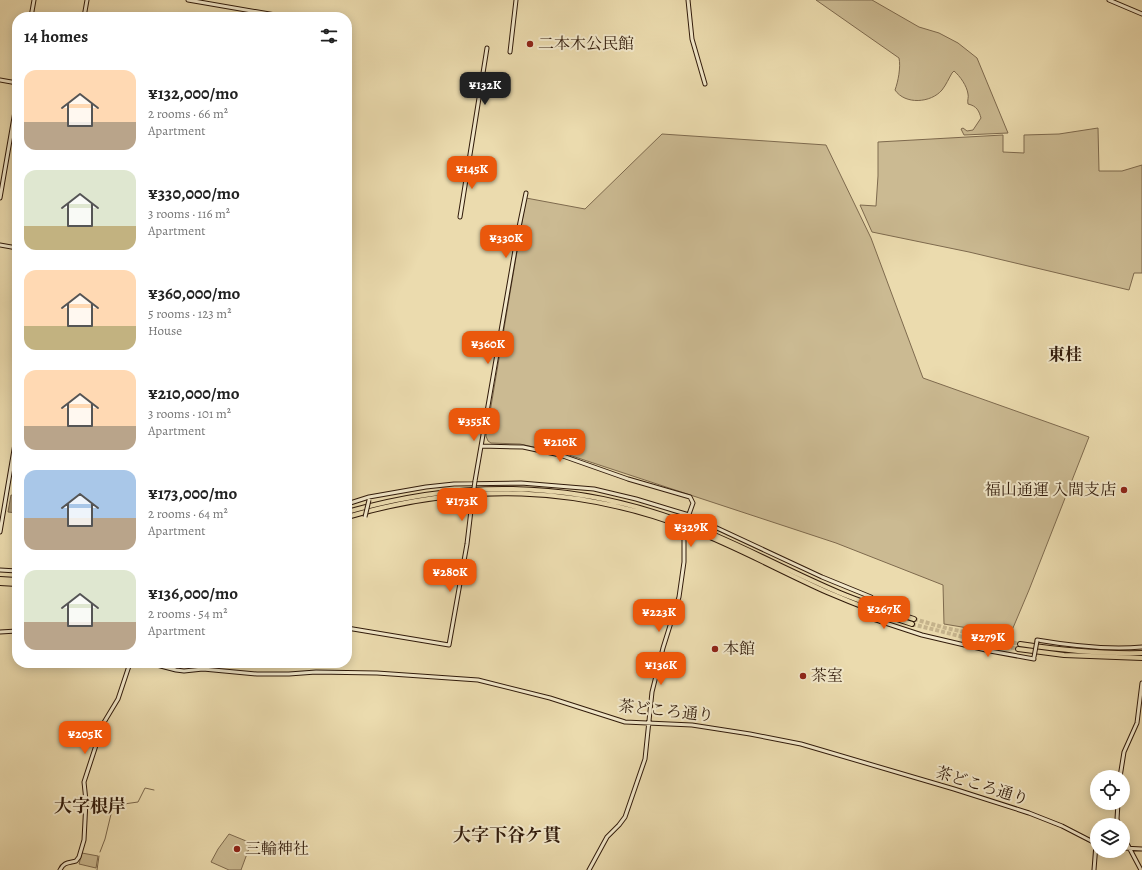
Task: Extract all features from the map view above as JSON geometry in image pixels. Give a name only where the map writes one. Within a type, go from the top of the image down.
[{"type":"highway","points":[[352,510],[377,503],[408,497],[472,489],[506,488],[544,490],[594,497],[632,506],[678,520],[839,592],[914,619]]},
{"type":"highway","points":[[352,516],[378,508],[422,499],[460,494],[491,493],[549,495],[610,504],[661,518],[694,531],[838,597],[912,624]]},
{"type":"highway","points":[[0,579],[12,580]]},
{"type":"highway","points":[[0,583],[12,584]]},
{"type":"highway","points":[[1020,644],[1078,651],[1142,653]]},
{"type":"highway","points":[[1018,649],[1064,655],[1142,658]]},
{"type":"street","points":[[32,12],[34,0]]},
{"type":"street","points":[[85,12],[87,0]]},
{"type":"street","points":[[188,0],[257,12]]},
{"type":"street","points":[[510,52],[516,0]]},
{"type":"street","points":[[688,0],[692,39],[705,84]]},
{"type":"street","points":[[1109,0],[1142,14]]},
{"type":"street","points":[[460,217],[487,48]]},
{"type":"street","points":[[0,80],[12,82]]},
{"type":"street","points":[[0,198],[12,129]]},
{"type":"street","points":[[352,629],[449,645],[481,446],[526,193]]},
{"type":"street","points":[[0,246],[12,247]]},
{"type":"street","points":[[481,446],[523,447],[560,455],[628,479],[690,498],[693,503],[684,533],[684,562],[679,597],[653,686],[650,702],[645,759],[626,814],[620,825],[608,837],[589,870]]},
{"type":"street","points":[[0,532],[12,461]]},
{"type":"street","points":[[352,503],[426,487],[454,484],[538,484],[598,490],[642,501],[688,517],[822,577],[871,597],[864,616],[922,635],[990,651],[1034,658],[1037,640],[1114,649],[1142,647]]},
{"type":"street","points":[[365,518],[369,499]]},
{"type":"street","points":[[0,570],[12,571]]},
{"type":"street","points":[[0,632],[12,631]]},
{"type":"street","points":[[60,870],[64,864],[76,861],[79,857],[84,840],[84,823],[86,812],[84,782],[103,724],[118,699],[128,668]]},
{"type":"street","name":"茶どころ通り","points":[[168,668],[184,671],[203,669],[257,674],[322,672],[467,678],[550,698],[620,721],[635,723],[669,723],[713,728],[801,744],[954,789],[1029,813],[1062,826],[1090,840]]},
{"type":"street","points":[[1121,770],[1122,756],[1137,723],[1142,683]]},
{"type":"street","points":[[1141,870],[1130,849],[1142,849]]},
{"type":"street","points":[[1094,870],[1095,858]]},
{"type":"shaded area","points":[[816,0],[872,0],[919,27],[939,33],[958,43],[977,58],[1008,133],[964,135],[961,129],[963,128],[967,131],[973,130],[981,118],[977,109],[968,104],[966,88],[961,78],[954,71],[942,90],[931,98],[925,100],[911,100],[899,95],[895,90],[900,66],[899,58]]},
{"type":"shaded area","points":[[1098,128],[1099,171],[1122,171],[1142,165],[1142,273],[1134,273],[1129,290],[969,252],[872,232],[860,205],[876,206],[878,142],[1003,135],[1003,152],[1024,153],[1024,135],[1059,134]]},
{"type":"shaded area","points":[[662,134],[826,145],[871,238],[923,378],[1089,437],[1010,635],[944,624],[943,585],[836,543],[569,455],[520,444],[491,443],[488,441],[486,436],[526,198],[585,209]]},
{"type":"shaded area","points":[[11,495],[12,495],[12,512],[8,512]]},
{"type":"shaded area","points":[[229,834],[251,843],[241,870],[229,870],[211,862]]},
{"type":"shaded area","points":[[82,853],[98,856],[96,868],[79,864]]},
{"type":"waterway","points":[[114,804],[138,802],[145,788],[154,790]]},
{"type":"waterway","points":[[100,852],[105,839],[113,806]]},
{"type":"waterway","points":[[97,870],[99,856]]},
{"type":"tunnel","points":[[914,619],[946,628],[1020,644]]},
{"type":"tunnel","points":[[912,624],[1018,649]]},
{"type":"place","name":"二本木公民館","points":[[530,44]]},
{"type":"place","name":"福山通運 入間支店","points":[[1124,490]]},
{"type":"place","name":"本館","points":[[715,649]]},
{"type":"place","name":"茶室","points":[[803,676]]},
{"type":"place","name":"三輪神社","points":[[237,849]]},
{"type":"district","name":"東桂","points":[[1065,354]]},
{"type":"district","name":"大字根岸","points":[[90,806]]},
{"type":"district","name":"大字下谷ケ貫","points":[[507,835]]}]
